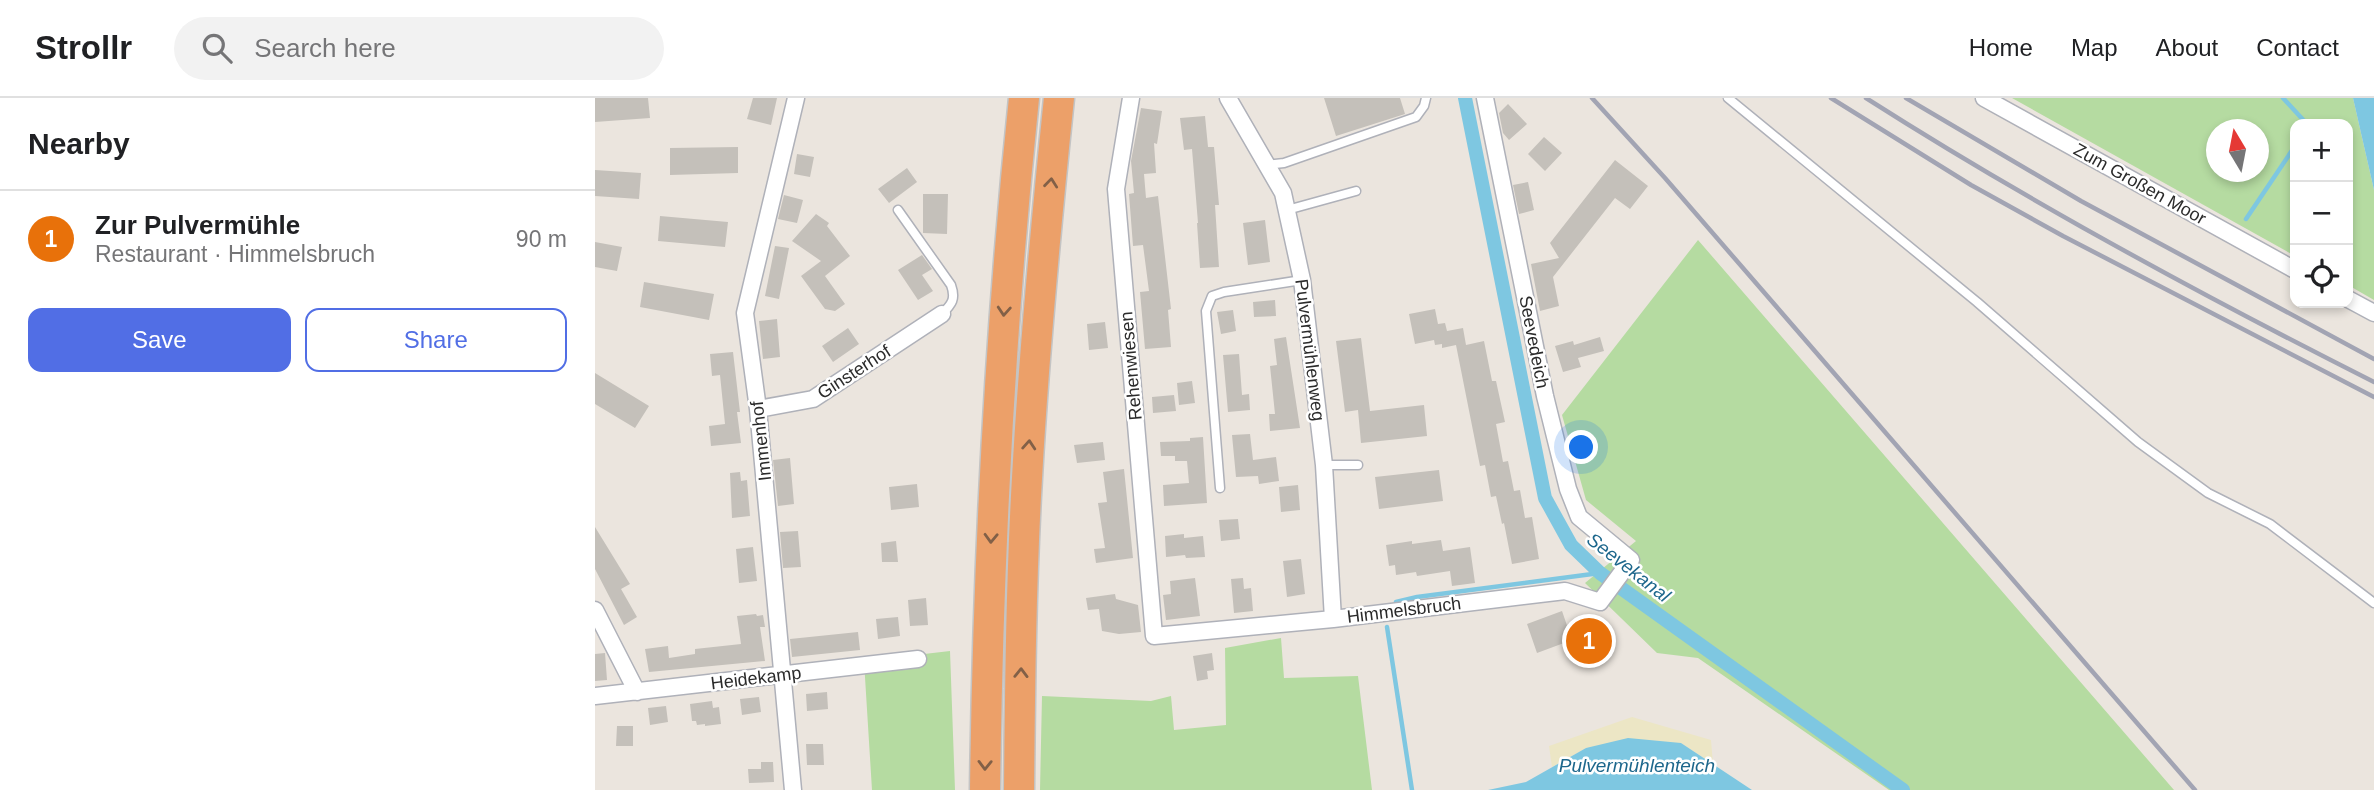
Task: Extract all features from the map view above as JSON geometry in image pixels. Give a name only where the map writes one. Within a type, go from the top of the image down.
[{"type":"highway","points":[[985,790],[993,470],[1009,243],[1024,98]]},
{"type":"highway","points":[[1019,790],[1027,478],[1044,251],[1059,98]]},
{"type":"street","name":"Immenhof","points":[[793,790],[758,409],[745,313],[796,98]]},
{"type":"street","name":"Rehenwiesen","points":[[1131,98],[1116,189],[1154,636]]},
{"type":"street","name":"Pulvermühlenweg","points":[[1228,98],[1283,193],[1302,280],[1324,465],[1333,619]]},
{"type":"street","name":"Seevedeich","points":[[1485,98],[1545,396],[1567,489],[1579,517],[1626,566]]},
{"type":"street","name":"Zum Großen Moor","points":[[1984,98],[2290,267]]},
{"type":"street","points":[[2353,302],[2374,313]]},
{"type":"street","name":"Ginsterhof","points":[[758,409],[813,399],[941,314]]},
{"type":"street","name":"Himmelsbruch","points":[[1154,636],[1333,619],[1565,591],[1600,602],[1626,566]]},
{"type":"street","points":[[595,610],[637,692]]},
{"type":"street","name":"Heidekamp","points":[[595,696],[918,659]]},
{"type":"lane","points":[[1266,165],[1284,163],[1416,117],[1426,98]]},
{"type":"lane","points":[[1728,98],[1977,302],[2138,442],[2209,494],[2270,524],[2374,603]]},
{"type":"lane","points":[[1287,210],[1356,191]]},
{"type":"lane","points":[[898,210],[951,285],[954,294],[952,303],[941,314]]},
{"type":"lane","points":[[1220,488],[1206,311],[1212,296],[1224,292],[1302,280]]},
{"type":"lane","points":[[1324,465],[1357,465]]},
{"type":"green space","points":[[2012,98],[2353,98],[2374,190],[2374,300],[2353,288],[2353,119],[2290,119],[2290,253]]},
{"type":"green space","points":[[1698,240],[2174,790],[1889,790],[1698,658],[1657,653],[1585,583],[1636,541],[1586,500],[1562,415]]},
{"type":"green space","points":[[1281,638],[1284,678],[1358,676],[1372,790],[1040,790],[1042,696],[1151,701],[1171,696],[1174,730],[1226,725],[1225,648]]},
{"type":"green space","points":[[950,651],[955,790],[872,790],[864,661]]},
{"type":"sand","points":[[1632,717],[1711,740],[1713,764],[1681,743],[1586,748],[1552,767],[1549,746]]},
{"type":"water","points":[[2353,98],[2374,98],[2374,190]]},
{"type":"water","name":"Pulvermühlenteich","points":[[1628,738],[1681,743],[1752,790],[1488,790],[1526,782],[1586,748]]},
{"type":"building","points":[[595,98],[648,98],[650,118],[595,122]]},
{"type":"building","points":[[753,98],[777,98],[771,125],[747,119]]},
{"type":"building","points":[[1324,98],[1400,98],[1405,114],[1336,136]]},
{"type":"building","points":[[1508,104],[1527,124],[1509,140],[1503,133],[1499,113]]},
{"type":"building","points":[[1141,108],[1162,111],[1157,144],[1154,143],[1156,173],[1144,174],[1146,198],[1158,196],[1171,309],[1168,310],[1171,347],[1145,349],[1140,292],[1149,291],[1143,245],[1133,246],[1129,194],[1134,193],[1131,161]]},
{"type":"building","points":[[1205,116],[1208,147],[1214,147],[1219,205],[1215,205],[1219,267],[1200,268],[1192,149],[1184,150],[1180,118]]},
{"type":"building","points":[[1544,137],[1562,153],[1545,171],[1528,154]]},
{"type":"building","points":[[738,147],[738,173],[670,175],[670,148]]},
{"type":"building","points":[[797,154],[814,157],[810,177],[794,174]]},
{"type":"building","points":[[1615,160],[1648,186],[1630,209],[1615,198],[1553,277],[1559,306],[1540,311],[1531,264],[1559,258],[1550,243]]},
{"type":"building","points":[[907,168],[917,182],[889,203],[878,189]]},
{"type":"building","points":[[595,170],[641,173],[639,199],[595,196]]},
{"type":"building","points":[[1528,182],[1534,210],[1519,214],[1513,185]]},
{"type":"building","points":[[923,194],[948,194],[947,234],[923,233]]},
{"type":"building","points":[[784,195],[803,200],[797,223],[778,219]]},
{"type":"building","points":[[816,214],[829,223],[827,226],[850,256],[825,276],[845,304],[835,311],[825,309],[801,276],[821,261],[792,241]]},
{"type":"building","points":[[660,216],[728,222],[725,247],[658,241]]},
{"type":"building","points":[[1265,220],[1270,262],[1248,265],[1243,223]]},
{"type":"building","points":[[595,242],[622,247],[617,271],[595,267]]},
{"type":"building","points":[[775,246],[789,248],[779,299],[765,296]]},
{"type":"building","points":[[922,255],[932,269],[922,275],[933,291],[918,300],[898,270]]},
{"type":"building","points":[[644,282],[714,294],[709,320],[640,307]]},
{"type":"building","points":[[1275,300],[1276,316],[1254,317],[1253,302]]},
{"type":"building","points":[[1435,309],[1438,324],[1445,323],[1447,331],[1463,328],[1466,345],[1484,341],[1492,381],[1496,381],[1505,422],[1496,424],[1503,462],[1508,461],[1514,491],[1520,490],[1525,518],[1532,517],[1539,559],[1512,564],[1496,496],[1491,497],[1485,465],[1480,466],[1456,345],[1442,348],[1442,344],[1435,345],[1434,340],[1415,344],[1409,314]]},
{"type":"building","points":[[1233,310],[1236,331],[1221,334],[1217,312]]},
{"type":"building","points":[[777,319],[780,357],[763,359],[759,321]]},
{"type":"building","points":[[1105,322],[1108,348],[1089,350],[1087,324]]},
{"type":"building","points":[[848,328],[859,344],[833,362],[822,346]]},
{"type":"building","points":[[1286,337],[1300,428],[1270,431],[1269,414],[1275,414],[1270,366],[1277,365],[1274,339]]},
{"type":"building","points":[[1600,337],[1604,351],[1578,358],[1581,367],[1563,372],[1555,346],[1573,341],[1574,345]]},
{"type":"building","points":[[1361,338],[1370,411],[1424,405],[1427,436],[1361,443],[1358,410],[1345,412],[1336,341]]},
{"type":"building","points":[[733,352],[741,443],[711,446],[709,426],[725,424],[720,375],[712,376],[710,354]]},
{"type":"building","points":[[1239,354],[1242,395],[1249,394],[1250,410],[1228,412],[1223,355]]},
{"type":"building","points":[[595,373],[649,406],[635,428],[595,404]]},
{"type":"building","points":[[1192,381],[1195,403],[1179,405],[1177,383]]},
{"type":"building","points":[[1174,395],[1176,411],[1153,413],[1152,397]]},
{"type":"building","points":[[1250,434],[1253,460],[1276,457],[1279,481],[1259,484],[1258,476],[1236,477],[1232,435]]},
{"type":"building","points":[[1203,437],[1207,503],[1164,506],[1163,485],[1189,483],[1187,461],[1175,461],[1175,456],[1161,456],[1160,442],[1190,441],[1190,438]]},
{"type":"building","points":[[1103,442],[1105,460],[1077,463],[1074,445]]},
{"type":"building","points":[[790,458],[794,504],[778,506],[773,460]]},
{"type":"building","points":[[1124,469],[1133,558],[1096,563],[1094,549],[1105,548],[1098,503],[1107,502],[1103,472]]},
{"type":"building","points":[[1439,470],[1443,501],[1379,509],[1375,477]]},
{"type":"building","points":[[740,472],[741,481],[747,480],[750,516],[732,518],[730,473]]},
{"type":"building","points":[[917,484],[919,507],[891,510],[889,487]]},
{"type":"building","points":[[1298,485],[1300,510],[1281,512],[1279,487]]},
{"type":"building","points":[[1238,519],[1240,539],[1221,541],[1219,520]]},
{"type":"building","points":[[595,527],[630,584],[621,589],[637,617],[624,625],[595,569]]},
{"type":"building","points":[[798,531],[801,567],[783,568],[780,532]]},
{"type":"building","points":[[1184,534],[1184,538],[1203,536],[1205,557],[1166,557],[1165,536]]},
{"type":"building","points":[[1441,540],[1443,551],[1470,547],[1475,583],[1452,586],[1450,571],[1417,576],[1416,572],[1396,575],[1395,565],[1389,566],[1386,545]]},
{"type":"building","points":[[896,541],[898,562],[882,562],[881,543]]},
{"type":"building","points":[[753,547],[757,581],[739,583],[736,549]]},
{"type":"building","points":[[1301,559],[1305,594],[1287,597],[1283,561]]},
{"type":"building","points":[[1195,578],[1200,616],[1166,620],[1163,595],[1171,594],[1170,581]]},
{"type":"building","points":[[1243,578],[1244,589],[1251,588],[1253,611],[1234,613],[1231,579]]},
{"type":"building","points":[[1115,594],[1116,599],[1138,605],[1141,632],[1119,634],[1102,631],[1099,609],[1088,610],[1086,598]]},
{"type":"building","points":[[926,598],[928,625],[910,626],[908,600]]},
{"type":"building","points":[[1562,611],[1572,640],[1537,653],[1527,624]]},
{"type":"building","points":[[763,615],[765,627],[760,627],[765,661],[649,672],[645,649],[668,646],[669,658],[695,654],[695,649],[741,644],[737,616]]},
{"type":"building","points":[[898,617],[900,636],[878,639],[876,619]]},
{"type":"building","points":[[858,632],[860,650],[792,657],[790,639]]},
{"type":"building","points":[[605,653],[607,680],[595,681],[595,654]]},
{"type":"building","points":[[1212,653],[1214,670],[1207,671],[1208,679],[1197,681],[1193,656]]},
{"type":"building","points":[[827,692],[828,709],[807,711],[806,694]]},
{"type":"building","points":[[759,697],[761,712],[742,715],[740,699]]},
{"type":"building","points":[[712,701],[713,708],[719,707],[721,724],[697,725],[696,721],[692,721],[690,704]]},
{"type":"building","points":[[666,706],[668,722],[650,725],[648,708]]},
{"type":"building","points":[[617,726],[633,726],[633,746],[616,746]]},
{"type":"building","points":[[806,744],[823,744],[824,765],[807,765]]},
{"type":"building","points":[[761,762],[773,762],[774,782],[749,783],[748,769],[761,769]]},
{"type":"waterway","name":"Seevekanal","points":[[1465,98],[1545,498],[1571,545],[1600,573],[1903,790]]},
{"type":"waterway","points":[[2283,98],[2302,119]]},
{"type":"waterway","points":[[2246,219],[2290,153]]},
{"type":"waterway","points":[[1396,602],[1600,573]]},
{"type":"waterway","points":[[1387,627],[1412,790]]},
{"type":"railway","points":[[1592,98],[1665,178],[2195,790]]},
{"type":"railway","points":[[1831,98],[1971,185],[2063,236],[2374,397]]},
{"type":"railway","points":[[1866,98],[1990,174],[2116,246],[2374,382]]},
{"type":"railway","points":[[1906,98],[2081,201],[2374,359]]},
{"type":"place","name":"Zur Pulvermühle","points":[[1589,641]]}]
